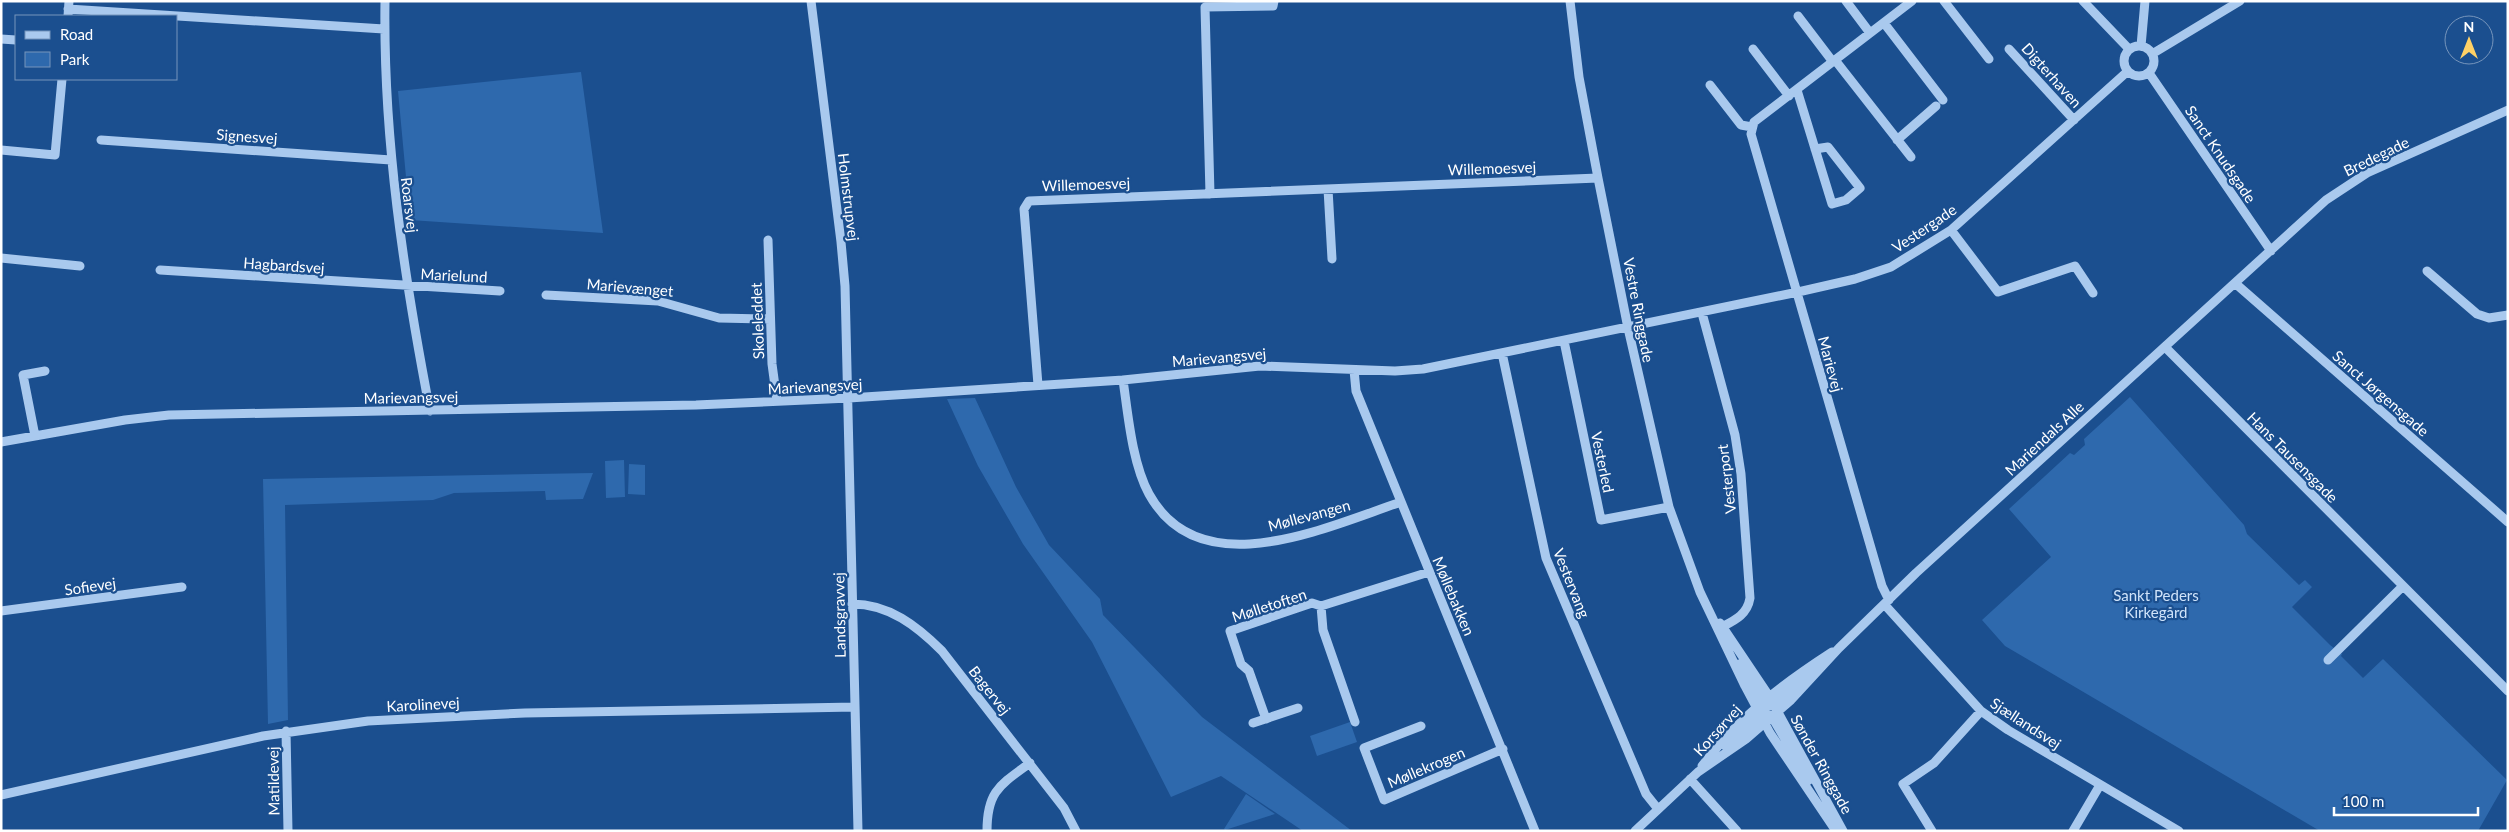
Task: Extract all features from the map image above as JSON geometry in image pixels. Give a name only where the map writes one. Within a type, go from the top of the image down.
[{"type":"street","name":"Roarsvej","points":[[385,1],[384,29],[391,160],[407,286],[430,411]]},
{"type":"street","name":"Holmstrupvej","points":[[811,1],[841,242],[849,398]]},
{"type":"street","points":[[1210,194],[1205,7],[1273,6],[1274,1]]},
{"type":"street","name":"Vestre Ringgade","points":[[1570,1],[1579,77],[1598,178],[1628,328],[1669,507],[1685,554],[1712,617],[1721,628],[1767,710]]},
{"type":"street","points":[[1846,1],[1870,33]]},
{"type":"street","points":[[1944,1],[1989,59]]},
{"type":"street","points":[[2083,1],[2129,49]]},
{"type":"street","points":[[2141,46],[2145,1]]},
{"type":"street","points":[[2152,54],[2240,1]]},
{"type":"street","points":[[1710,85],[1741,124],[1751,130],[1789,96],[1909,2]]},
{"type":"street","points":[[68,9],[163,15]]},
{"type":"street","points":[[178,16],[384,29]]},
{"type":"street","points":[[1798,16],[1910,157]]},
{"type":"street","points":[[1884,23],[1940,103],[1897,140]]},
{"type":"street","points":[[1,39],[15,40]]},
{"type":"street","points":[[2129,49],[2141,46]]},
{"type":"street","points":[[2129,49],[2124,60],[2128,71],[2138,76],[2149,73],[2154,64],[2152,54],[2141,46]]},
{"type":"street","points":[[1753,49],[1789,96]]},
{"type":"street","name":"Digterhaven","points":[[2009,49],[2074,120]]},
{"type":"street","name":"Vestergade","points":[[1628,328],[1855,280],[1891,267],[1951,230],[2128,71]]},
{"type":"street","name":"Sanct Knudsgade","points":[[2149,73],[2271,251]]},
{"type":"street","points":[[1,150],[56,155],[62,80]]},
{"type":"street","points":[[1797,90],[1815,149],[1832,204],[1846,200],[1860,188],[1828,147],[1815,149]]},
{"type":"street","name":"Bredegade","points":[[2271,251],[2326,200],[2362,176],[2508,110]]},
{"type":"street","name":"Marievej","points":[[1751,130],[1886,602]]},
{"type":"street","name":"Signesvej","points":[[101,140],[391,160]]},
{"type":"street","name":"Willemoesvej","points":[[1038,385],[1024,209],[1026,203],[1033,200],[1598,178]]},
{"type":"street","points":[[1328,189],[1332,259]]},
{"type":"street","points":[[1951,230],[1998,292],[2075,266],[2093,293]]},
{"type":"street","name":"Skoleleddet","points":[[768,240],[772,364],[777,401]]},
{"type":"street","name":"Mariendals Alle","points":[[1767,710],[1818,673],[1839,648],[1886,602],[2271,251]]},
{"type":"street","points":[[1,258],[80,266]]},
{"type":"street","name":"Hagbardsvej","points":[[160,270],[407,286]]},
{"type":"street","points":[[2427,271],[2477,314],[2489,318],[2508,315]]},
{"type":"street","name":"Sanct Jørgensgade","points":[[2236,284],[2508,522]]},
{"type":"street","name":"Marielund","points":[[407,286],[500,291]]},
{"type":"street","name":"Marievænget","points":[[546,295],[658,300],[719,318],[770,319]]},
{"type":"street","name":"Vesterport","points":[[1702,313],[1735,435],[1741,474],[1750,598],[1748,608],[1744,614],[1721,628]]},
{"type":"street","name":"Marievangsvej","points":[[1,442],[125,420],[169,416],[696,405],[849,398],[1123,380],[1260,366],[1395,371],[1423,369],[1628,328]]},
{"type":"street","name":"Vesterled","points":[[1564,341],[1601,520],[1669,507]]},
{"type":"street","name":"Hans Tausensgade","points":[[2165,347],[2508,691]]},
{"type":"street","name":"Vestervang","points":[[1502,353],[1546,558],[1646,794],[1658,809]]},
{"type":"street","name":"Møllebakken","points":[[1354,370],[1356,391],[1535,831]]},
{"type":"street","points":[[35,436],[23,375],[45,371]]},
{"type":"street","name":"Møllevangen","points":[[1123,380],[1135,448],[1149,494],[1170,520],[1196,537],[1225,545],[1240,545],[1288,538],[1401,502]]},
{"type":"street","name":"Landsgravvej","points":[[849,398],[858,831]]},
{"type":"street","name":"Mølletoften","points":[[1266,719],[1249,671],[1241,664],[1230,631],[1312,603],[1322,606],[1429,572]]},
{"type":"street","name":"Sofievej","points":[[1,611],[182,586]]},
{"type":"street","points":[[2328,660],[2403,586]]},
{"type":"street","name":"Sjællandsvej","points":[[1886,602],[1981,711],[2008,730],[2180,831]]},
{"type":"street","name":"Bagervej","points":[[852,604],[882,608],[928,637],[942,651],[1064,808],[1076,831]]},
{"type":"street","name":"Mølletoften","points":[[1322,606],[1323,630],[1355,722]]},
{"type":"street","name":"Vestre Ringgade","points":[[1721,628],[1728,650],[1745,672],[1767,710]]},
{"type":"street","name":"Mariendals Alle","points":[[1767,710],[1788,680],[1839,648]]},
{"type":"street","name":"Karolinevej","points":[[1,795],[286,732],[368,721],[450,716],[855,707]]},
{"type":"street","points":[[1253,723],[1298,708]]},
{"type":"street","name":"Korsørvej","points":[[1635,831],[1767,710]]},
{"type":"street","name":"Sønder Ringgade","points":[[1767,710],[1836,831]]},
{"type":"street","name":"Sønder Ringgade","points":[[1767,710],[1842,831]]},
{"type":"street","points":[[1932,831],[1903,784],[1934,763],[1981,711]]},
{"type":"street","name":"Møllekrogen","points":[[1421,726],[1364,748],[1384,800],[1503,749]]},
{"type":"street","name":"Matildevej","points":[[286,732],[288,831]]},
{"type":"street","points":[[988,831],[987,811],[992,797],[999,786],[1030,763]]},
{"type":"street","points":[[1690,779],[1737,831]]},
{"type":"street","points":[[2073,831],[2100,785]]},
{"type":"green space","points":[[581,72],[603,233],[410,220],[398,91]]},
{"type":"green space","name":"Sankt Peders Kirkegård","points":[[2130,397],[2244,525],[2247,534],[2299,585],[2305,580],[2312,587],[2292,607],[2330,645],[2342,654],[2341,656],[2363,678],[2383,659],[2507,780],[2478,831],[2320,831],[2005,646],[1982,620],[2051,557],[2009,509],[2070,453],[2074,455],[2085,445],[2084,439]]},
{"type":"green space","points":[[975,398],[1016,487],[1049,545],[1100,599],[1103,615],[1202,717],[1352,831],[1303,831],[1221,776],[1171,797],[1092,642],[1023,544],[978,466],[947,399]]},
{"type":"green space","points":[[624,460],[625,497],[606,498],[605,461]]},
{"type":"green space","points":[[629,464],[645,465],[645,495],[628,494]]},
{"type":"green space","points":[[593,473],[583,499],[546,500],[545,491],[454,493],[433,500],[285,505],[288,720],[268,724],[263,479]]},
{"type":"green space","points":[[1350,722],[1357,742],[1317,756],[1310,736]]},
{"type":"green space","points":[[1246,794],[1275,814],[1225,830],[1224,829]]}]
